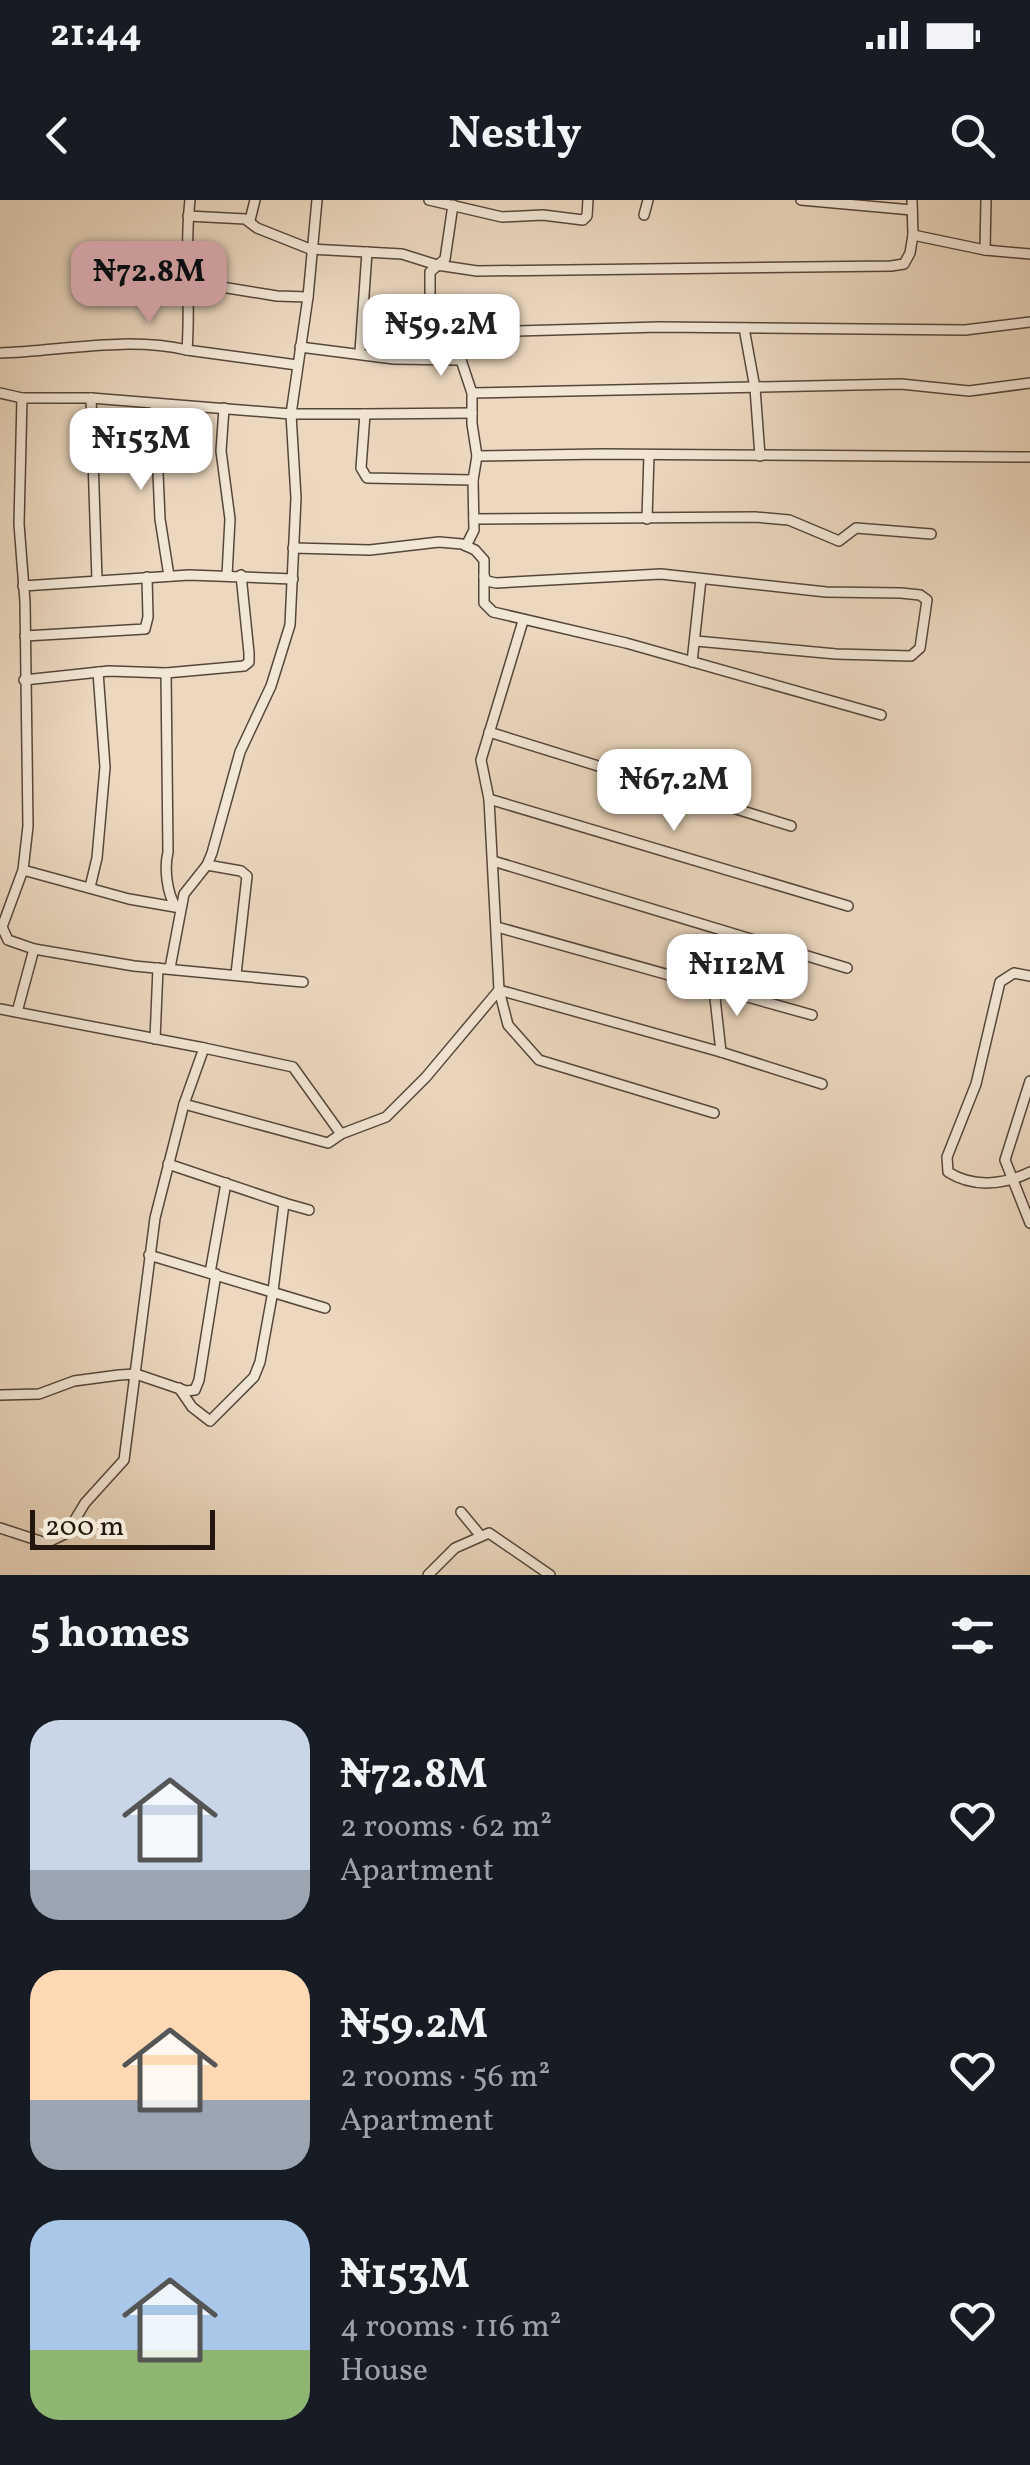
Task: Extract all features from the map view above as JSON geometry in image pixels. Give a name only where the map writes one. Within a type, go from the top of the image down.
[{"type":"street","points":[[187,350],[190,200]]},
{"type":"street","points":[[250,220],[255,200]]},
{"type":"street","points":[[155,1038],[164,968],[179,908],[184,894],[207,865],[240,752],[272,686],[287,637],[296,498],[291,414],[317,200]]},
{"type":"street","points":[[429,200],[502,217],[543,215],[583,220],[588,200]]},
{"type":"street","points":[[644,215],[648,200]]},
{"type":"street","points":[[188,216],[250,220],[256,228],[310,249],[402,254],[477,271],[904,264],[913,236],[912,205],[801,200]]},
{"type":"street","points":[[984,250],[986,200]]},
{"type":"street","points":[[415,358],[430,295],[430,272],[446,259],[453,205]]},
{"type":"street","points":[[913,236],[984,250],[1030,254]]},
{"type":"street","points":[[360,352],[367,252]]},
{"type":"street","points":[[191,282],[276,296],[308,297]]},
{"type":"street","points":[[466,546],[474,530],[472,480],[477,456],[472,393],[458,349],[462,340],[485,332],[965,330],[1030,322]]},
{"type":"street","points":[[744,328],[755,388],[760,456]]},
{"type":"street","points":[[0,353],[164,345],[297,365]]},
{"type":"street","points":[[300,348],[461,360]]},
{"type":"street","points":[[472,393],[901,384],[969,391],[1030,383]]},
{"type":"street","points":[[0,392],[22,398],[90,398],[291,414],[472,413]]},
{"type":"street","points":[[22,398],[19,524],[28,826],[23,870],[2,932],[8,940],[34,949],[164,968],[303,982]]},
{"type":"street","points":[[90,398],[97,580]]},
{"type":"street","points":[[155,404],[160,518],[168,576]]},
{"type":"street","points":[[224,408],[221,451],[230,518],[228,576]]},
{"type":"street","points":[[365,414],[361,468],[367,478],[472,480]]},
{"type":"street","points":[[647,518],[648,455]]},
{"type":"street","points":[[477,456],[1030,457]]},
{"type":"street","points":[[474,519],[722,516],[783,519],[840,541],[856,528],[932,534]]},
{"type":"street","points":[[294,548],[370,550],[439,542],[466,546],[481,555],[484,603],[488,608],[523,621],[579,631],[881,716]]},
{"type":"street","points":[[484,576],[496,583],[632,574],[838,593],[920,596],[926,600],[920,648],[912,656],[836,654],[696,641]]},
{"type":"street","points":[[23,586],[168,576],[293,579]]},
{"type":"street","points":[[24,680],[98,672],[230,669],[249,662],[241,576]]},
{"type":"street","points":[[25,636],[145,629],[147,578]]},
{"type":"street","points":[[692,662],[701,579]]},
{"type":"street","points":[[523,621],[481,760],[489,799],[499,990],[508,1025],[539,1060],[714,1113]]},
{"type":"street","points":[[90,887],[97,858],[104,767],[98,672]]},
{"type":"street","points":[[166,673],[165,863],[171,899],[179,908]]},
{"type":"street","points":[[489,732],[791,826]]},
{"type":"street","points":[[489,799],[848,906]]},
{"type":"street","points":[[492,860],[847,968]]},
{"type":"street","points":[[207,865],[241,871],[248,881],[236,974]]},
{"type":"street","points":[[23,870],[129,900],[179,908]]},
{"type":"street","points":[[0,896],[13,896]]},
{"type":"street","points":[[496,927],[812,1015]]},
{"type":"street","points":[[17,1012],[34,949]]},
{"type":"street","points":[[1030,976],[1014,973],[1000,982],[976,1084],[947,1157],[948,1172],[970,1183],[1013,1180],[1030,1172]]},
{"type":"street","points":[[714,989],[721,1052]]},
{"type":"street","points":[[499,990],[822,1084]]},
{"type":"street","points":[[184,1104],[328,1143],[386,1117],[426,1077],[499,990]]},
{"type":"street","points":[[0,1009],[293,1067],[341,1134]]},
{"type":"street","points":[[0,1528],[46,1543],[68,1533],[85,1503],[124,1460],[149,1255],[168,1164],[204,1048]]},
{"type":"street","points":[[1030,1081],[1006,1160],[1030,1223]]},
{"type":"street","points":[[168,1164],[308,1210]]},
{"type":"street","points":[[0,1395],[38,1394],[74,1381],[136,1374],[195,1390],[226,1183]]},
{"type":"street","points":[[179,1388],[192,1407],[210,1422],[254,1377],[273,1291],[284,1203]]},
{"type":"street","points":[[149,1255],[325,1308]]},
{"type":"street","points":[[461,1512],[480,1535]]},
{"type":"street","points":[[428,1575],[455,1548],[480,1535],[495,1534],[550,1575]]}]
